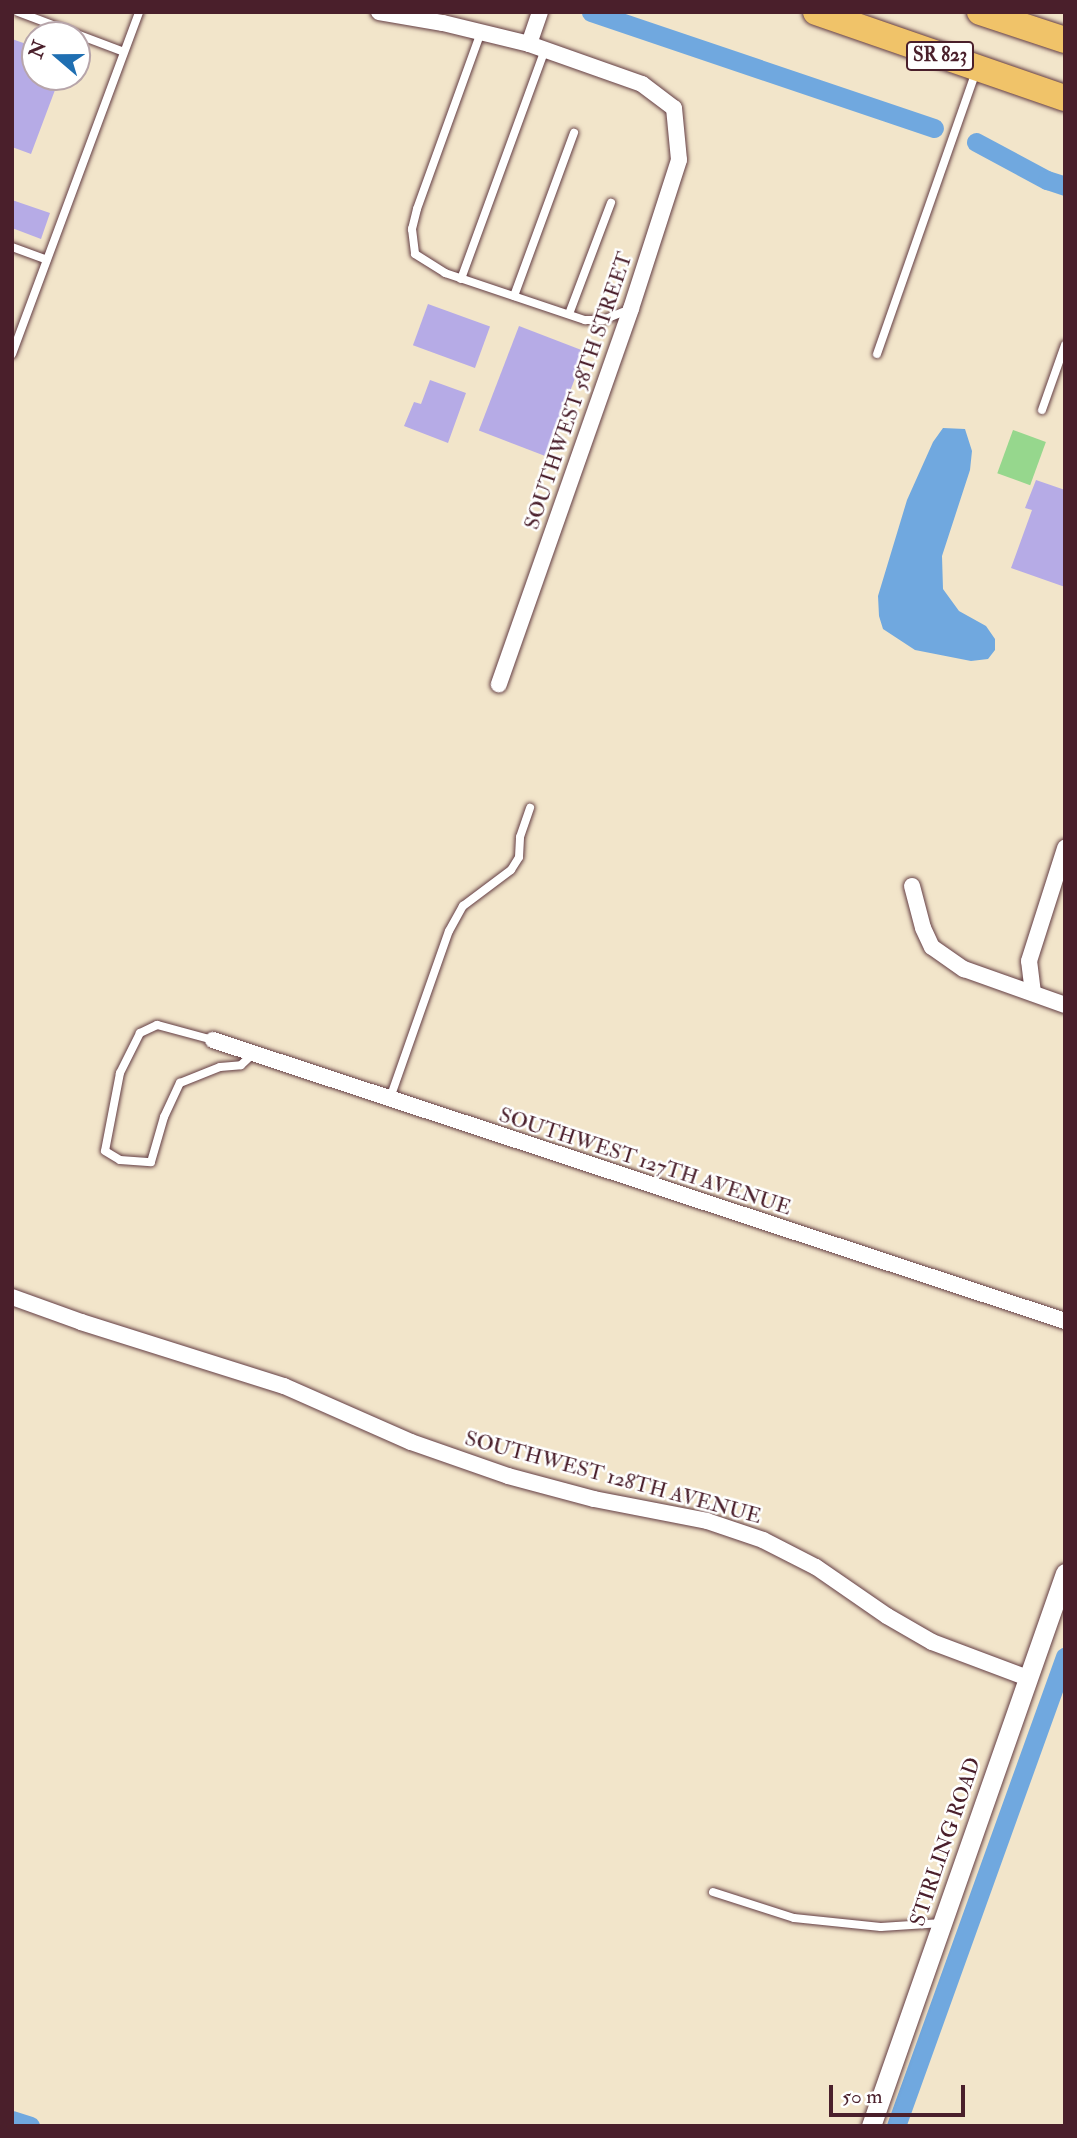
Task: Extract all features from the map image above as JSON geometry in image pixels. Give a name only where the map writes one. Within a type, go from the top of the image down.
[{"type":"highway","name":"SR 823","points":[[817,12],[1065,98]]},
{"type":"highway","name":"SR 823","points":[[980,12],[1065,40]]},
{"type":"street","points":[[379,12],[481,32],[545,50]]},
{"type":"street","points":[[529,44],[540,12]]},
{"type":"street","name":"SOUTHWEST 58TH STREET","points":[[499,684],[631,309],[679,160],[674,108],[642,84],[545,50]]},
{"type":"street","points":[[1033,993],[1029,961],[1065,848]]},
{"type":"street","points":[[912,886],[923,928],[932,947],[964,969],[1065,1005]]},
{"type":"street","name":"SOUTHWEST 127TH AVENUE","points":[[213,1040],[389,1101],[1065,1321]]},
{"type":"street","name":"SOUTHWEST 128TH AVENUE","points":[[12,1297],[81,1322],[273,1383],[411,1442],[508,1476],[594,1499],[707,1521],[763,1540],[816,1567],[887,1616],[932,1642],[1028,1678]]},
{"type":"street","name":"STIRLING ROAD","points":[[871,2126],[1065,1573]]},
{"type":"lane","points":[[12,354],[139,12]]},
{"type":"lane","points":[[15,13],[124,52]]},
{"type":"lane","points":[[481,32],[412,229],[415,254],[429,265],[461,279],[585,320],[603,320],[631,309]]},
{"type":"lane","points":[[461,279],[545,50]]},
{"type":"lane","points":[[877,354],[977,69]]},
{"type":"lane","points":[[514,296],[575,133]]},
{"type":"lane","points":[[569,314],[611,203]]},
{"type":"lane","points":[[12,247],[47,260]]},
{"type":"lane","points":[[1042,410],[1065,345]]},
{"type":"lane","points":[[389,1101],[449,931],[463,906],[511,870],[519,857],[520,837],[530,808]]},
{"type":"lane","points":[[213,1040],[157,1025],[140,1033],[120,1073],[105,1151],[120,1160],[152,1162],[164,1117],[180,1083],[220,1067],[241,1065],[254,1054]]},
{"type":"lane","points":[[713,1892],[794,1918],[881,1927],[942,1923]]},
{"type":"green space","points":[[1013,430],[1046,442],[1030,485],[997,473]]},
{"type":"water","points":[[943,428],[965,429],[972,451],[970,470],[942,556],[943,589],[959,611],[986,626],[995,639],[995,650],[988,659],[971,661],[915,650],[883,629],[879,616],[878,596],[907,500],[933,442]]},
{"type":"building","points":[[12,39],[21,42],[21,91],[55,91],[31,154],[12,147]]},
{"type":"building","points":[[12,200],[50,213],[41,239],[12,228]]},
{"type":"building","points":[[428,304],[490,327],[475,368],[413,345]]},
{"type":"building","points":[[519,326],[585,351],[545,456],[479,431]]},
{"type":"building","points":[[430,380],[466,393],[448,443],[404,426],[414,402],[421,404]]},
{"type":"building","points":[[1036,480],[1065,490],[1065,587],[1011,568],[1032,510],[1025,508]]},
{"type":"waterway","points":[[591,12],[934,128]]},
{"type":"waterway","points":[[976,142],[1047,180],[1065,186]]},
{"type":"waterway","points":[[896,2126],[1065,1657]]},
{"type":"waterway","points":[[12,2120],[30,2126]]}]
